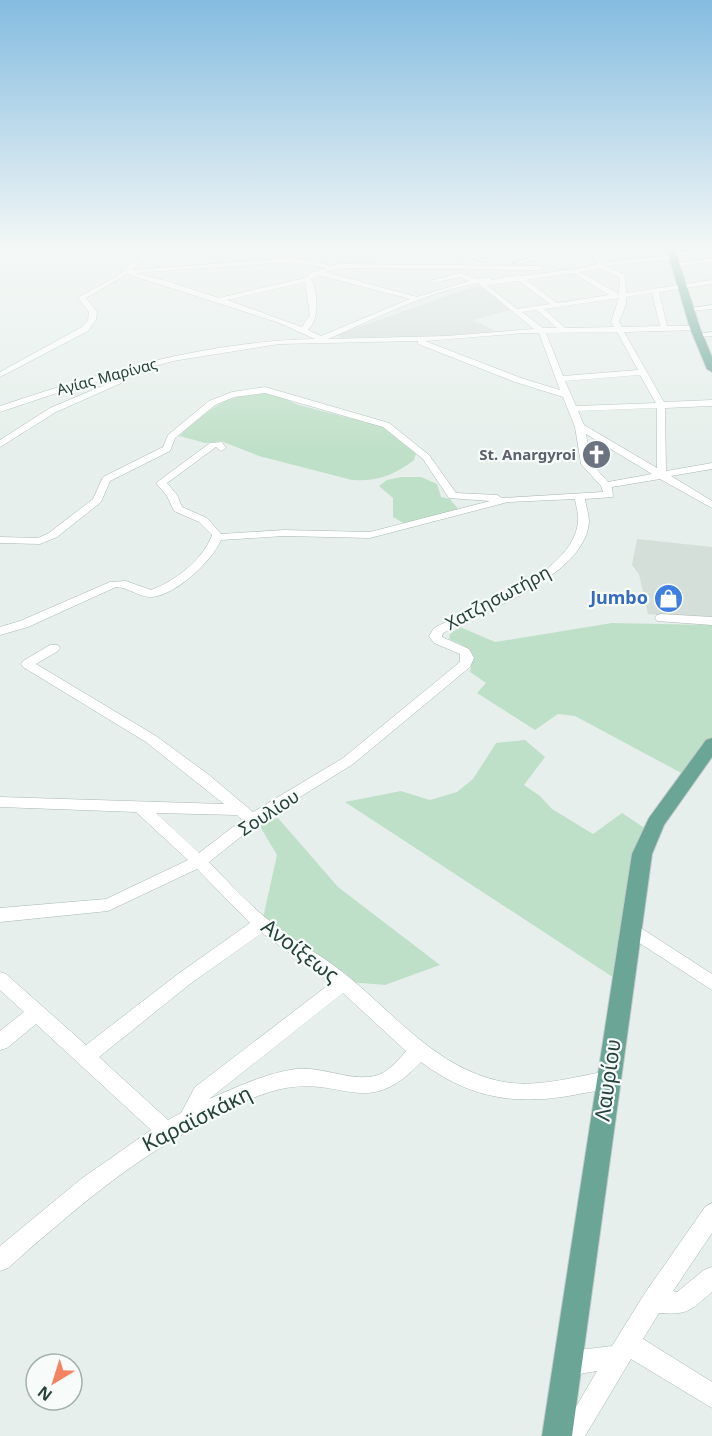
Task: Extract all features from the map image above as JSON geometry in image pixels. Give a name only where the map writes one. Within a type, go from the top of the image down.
[{"type":"main road","points":[[692,317],[711,366]]},
{"type":"main road","name":"Λαυρίου","points":[[557,1436],[630,928],[645,844],[664,810],[712,744]]},
{"type":"street","points":[[2,372],[85,329],[93,317]]},
{"type":"street","points":[[268,317],[304,329],[323,340]]},
{"type":"street","points":[[304,329],[313,317]]},
{"type":"street","name":"Αγίας Μαρίνας","points":[[323,340],[323,336],[370,317]]},
{"type":"street","points":[[0,540],[40,541],[53,535],[97,500],[106,479],[167,449],[171,437],[212,403],[254,390],[273,392],[386,425],[426,457],[453,496],[508,499],[609,495],[606,485],[586,464],[580,427],[559,379],[542,331],[524,317]]},
{"type":"street","points":[[549,317],[564,331]]},
{"type":"street","points":[[618,317],[615,321],[661,404],[662,468],[659,476]]},
{"type":"street","points":[[661,317],[664,329]]},
{"type":"street","name":"Αγίας Μαρίνας","points":[[0,408],[204,353],[279,342],[414,339],[542,331],[664,329],[712,334]]},
{"type":"street","points":[[414,339],[518,380],[566,395]]},
{"type":"street","points":[[0,444],[53,410],[130,378],[197,360],[323,340]]},
{"type":"street","points":[[559,379],[644,372]]},
{"type":"street","points":[[0,399],[32,398]]},
{"type":"street","points":[[573,409],[712,403]]},
{"type":"street","points":[[580,427],[712,506]]},
{"type":"street","points":[[217,537],[203,520],[178,509],[172,495],[163,488],[161,483],[213,445],[219,444],[220,448]]},
{"type":"street","points":[[606,485],[712,466]]},
{"type":"street","name":"Χατζησωτήρη","points":[[435,636],[448,625],[554,570],[571,552],[582,534],[585,517],[579,496]]},
{"type":"street","points":[[217,537],[302,533],[370,535],[508,499]]},
{"type":"street","points":[[0,631],[24,624],[114,584],[126,584],[148,594],[157,593],[191,570],[210,550],[217,537]]},
{"type":"street","points":[[661,618],[712,621]]},
{"type":"street","name":"Σουλίου","points":[[0,915],[108,905],[198,862],[252,820],[348,761],[466,664],[468,658],[465,652],[435,636]]},
{"type":"street","points":[[54,648],[27,664],[151,739],[204,779],[252,820]]},
{"type":"street","points":[[0,802],[238,810]]},
{"type":"street","name":"Ανοίξεως","points":[[140,807],[168,829],[198,862],[262,924],[343,983],[419,1051],[453,1072],[502,1091],[534,1091],[608,1080]]},
{"type":"street","points":[[85,1057],[184,979],[262,924]]},
{"type":"street","points":[[630,928],[712,983]]},
{"type":"street","points":[[0,979],[165,1131]]},
{"type":"street","points":[[187,1120],[202,1093],[343,983]]},
{"type":"street","points":[[0,1042],[36,1013]]},
{"type":"street","name":"Καραϊσκάκη","points":[[0,1260],[94,1180],[165,1131],[187,1120],[241,1094],[285,1080],[309,1077],[361,1085],[380,1083],[393,1076],[419,1051]]},
{"type":"street","points":[[571,1436],[653,1301],[712,1214]]},
{"type":"street","points":[[653,1301],[681,1303],[712,1278]]},
{"type":"street","points":[[568,1358],[579,1362],[623,1350],[712,1396]]},
{"type":"shaded area","points":[[387,317],[484,317],[473,320],[495,331],[445,337],[341,338],[336,335]]},
{"type":"shaded area","points":[[637,539],[712,547],[712,620],[648,614],[639,574],[632,565]]},
{"type":"green space","points":[[267,392],[299,405],[384,427],[416,453],[414,460],[400,470],[385,476],[369,480],[352,480],[259,456],[221,441],[206,443],[179,436],[209,411],[228,400]]},
{"type":"green space","points":[[421,477],[437,484],[441,497],[450,499],[458,509],[405,524],[393,517],[393,498],[379,486],[387,480]]},
{"type":"green space","points":[[612,623],[712,625],[712,738],[685,775],[575,716],[558,714],[535,730],[477,693],[486,683],[470,672],[472,658],[469,650],[449,639],[450,634],[460,627],[495,642]]},
{"type":"green space","points":[[525,740],[545,757],[524,785],[540,796],[552,809],[593,834],[622,813],[646,829],[620,977],[611,976],[345,802],[401,791],[430,800],[457,792],[473,779],[496,743]]},
{"type":"green space","points":[[278,818],[338,887],[440,965],[385,985],[349,982],[263,918],[277,855],[258,823]]},
{"type":"place","name":"St. Anargyroi","points":[[597,455]]},
{"type":"place","name":"Jumbo","points":[[669,598]]}]
